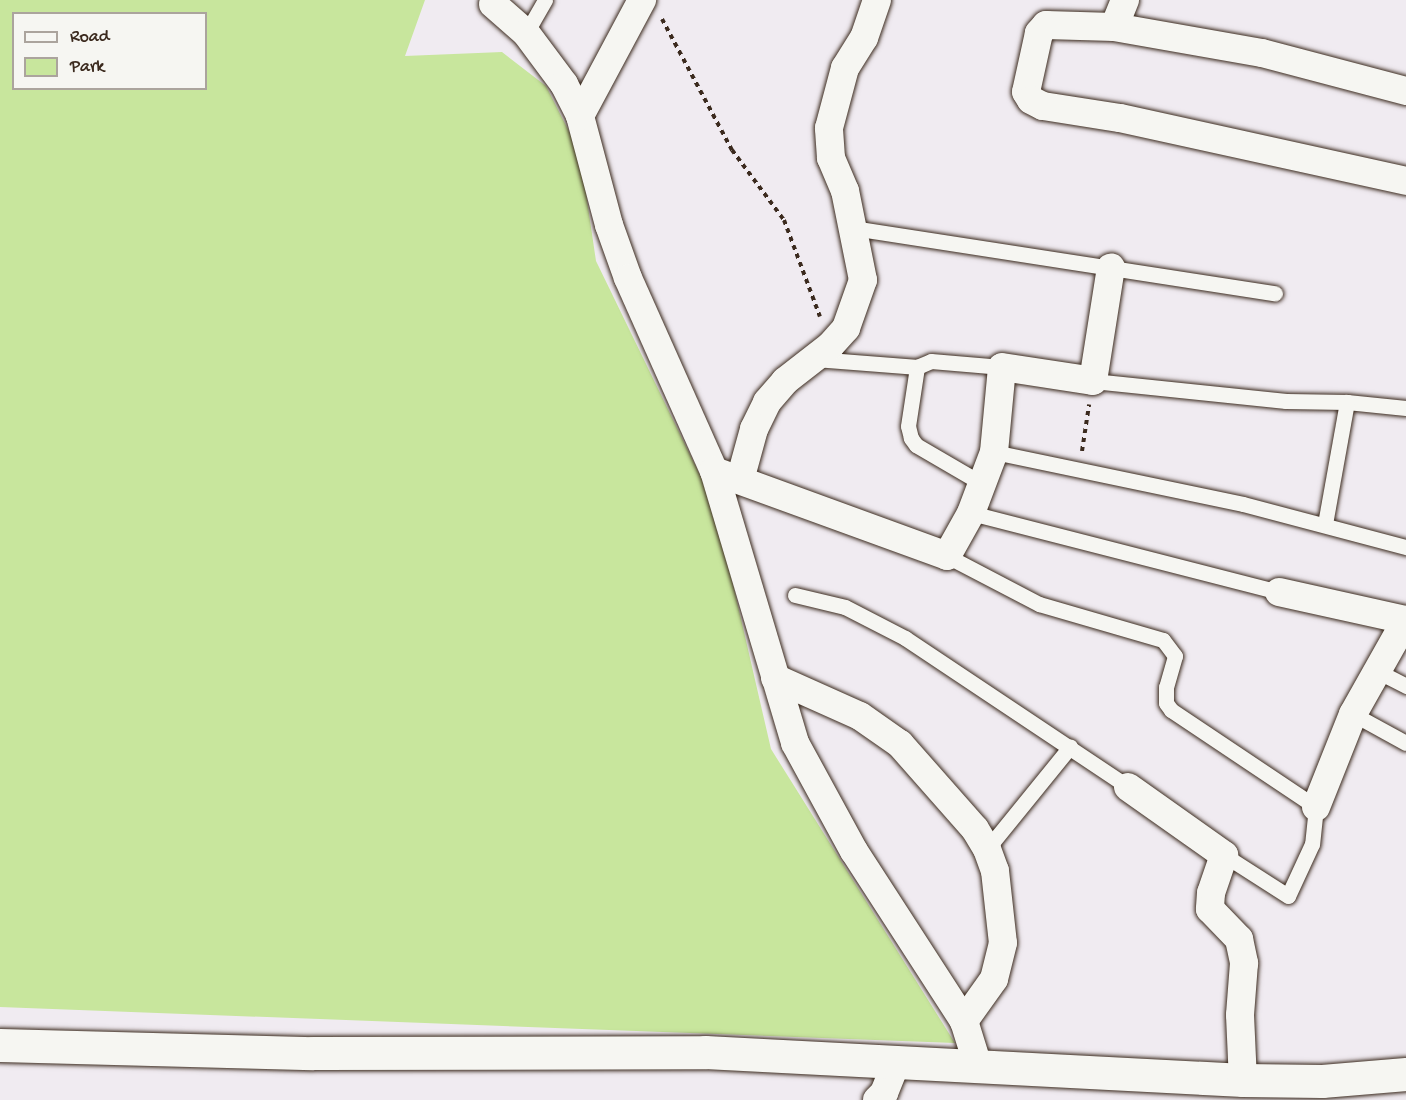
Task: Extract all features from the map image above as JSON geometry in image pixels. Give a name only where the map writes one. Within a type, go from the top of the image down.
[{"type":"street","points":[[727,475],[767,402],[846,328],[863,280],[853,228],[831,158],[829,128],[845,68],[864,38],[877,0]]},
{"type":"street","points":[[1114,27],[1125,0]]},
{"type":"street","points":[[493,4],[526,33],[564,84],[580,116],[609,225],[628,278],[727,475],[784,714],[810,776],[964,1021],[978,1066]]},
{"type":"street","points":[[580,116],[651,8]]},
{"type":"street","points":[[1406,91],[1262,53],[1114,27],[1046,25],[1039,33],[1026,92],[1031,100],[1042,106],[1132,121],[1406,181]]},
{"type":"street","points":[[727,475],[947,556],[971,513],[994,452],[1002,367],[1093,381],[1111,267]]},
{"type":"street","points":[[1279,592],[1406,620],[1353,714],[1316,807]]},
{"type":"street","points":[[775,678],[860,716],[900,744],[975,829],[987,849],[995,871],[1003,943],[993,979],[964,1021]]},
{"type":"street","points":[[1128,787],[1224,855],[1211,893],[1210,909],[1239,939],[1244,963],[1240,1015],[1253,1086]]},
{"type":"street","points":[[0,1045],[313,1053],[705,1052],[897,1061],[1323,1090],[1406,1074]]},
{"type":"street","points":[[883,1098],[897,1061]]},
{"type":"lane","points":[[526,33],[545,0]]},
{"type":"lane","points":[[853,228],[1275,293]]},
{"type":"lane","points":[[822,352],[917,367],[931,361],[1002,367]]},
{"type":"lane","points":[[917,367],[908,426],[911,438],[916,445],[981,483]]},
{"type":"lane","points":[[1093,381],[1286,401],[1347,402],[1406,408]]},
{"type":"lane","points":[[1325,524],[1347,402]]},
{"type":"lane","points":[[994,452],[1325,524],[1406,547]]},
{"type":"lane","points":[[971,513],[1279,592]]},
{"type":"lane","points":[[947,556],[1039,604],[1163,640],[1175,656],[1166,687],[1166,703],[1171,710],[1316,807],[1312,844],[1288,896],[1224,855]]},
{"type":"lane","points":[[795,595],[845,607],[896,633],[1128,787]]},
{"type":"lane","points":[[1377,670],[1406,686]]},
{"type":"lane","points":[[1353,714],[1406,743]]},
{"type":"lane","points":[[987,849],[1070,747]]},
{"type":"path","points":[[651,8],[690,65],[704,103],[721,131],[784,220],[822,352]]},
{"type":"path","points":[[1080,470],[1093,381]]},
{"type":"green space","points":[[0,0],[425,0],[405,56],[502,52],[546,86],[580,153],[596,261],[715,506],[771,749],[955,1043],[0,1007]]}]
